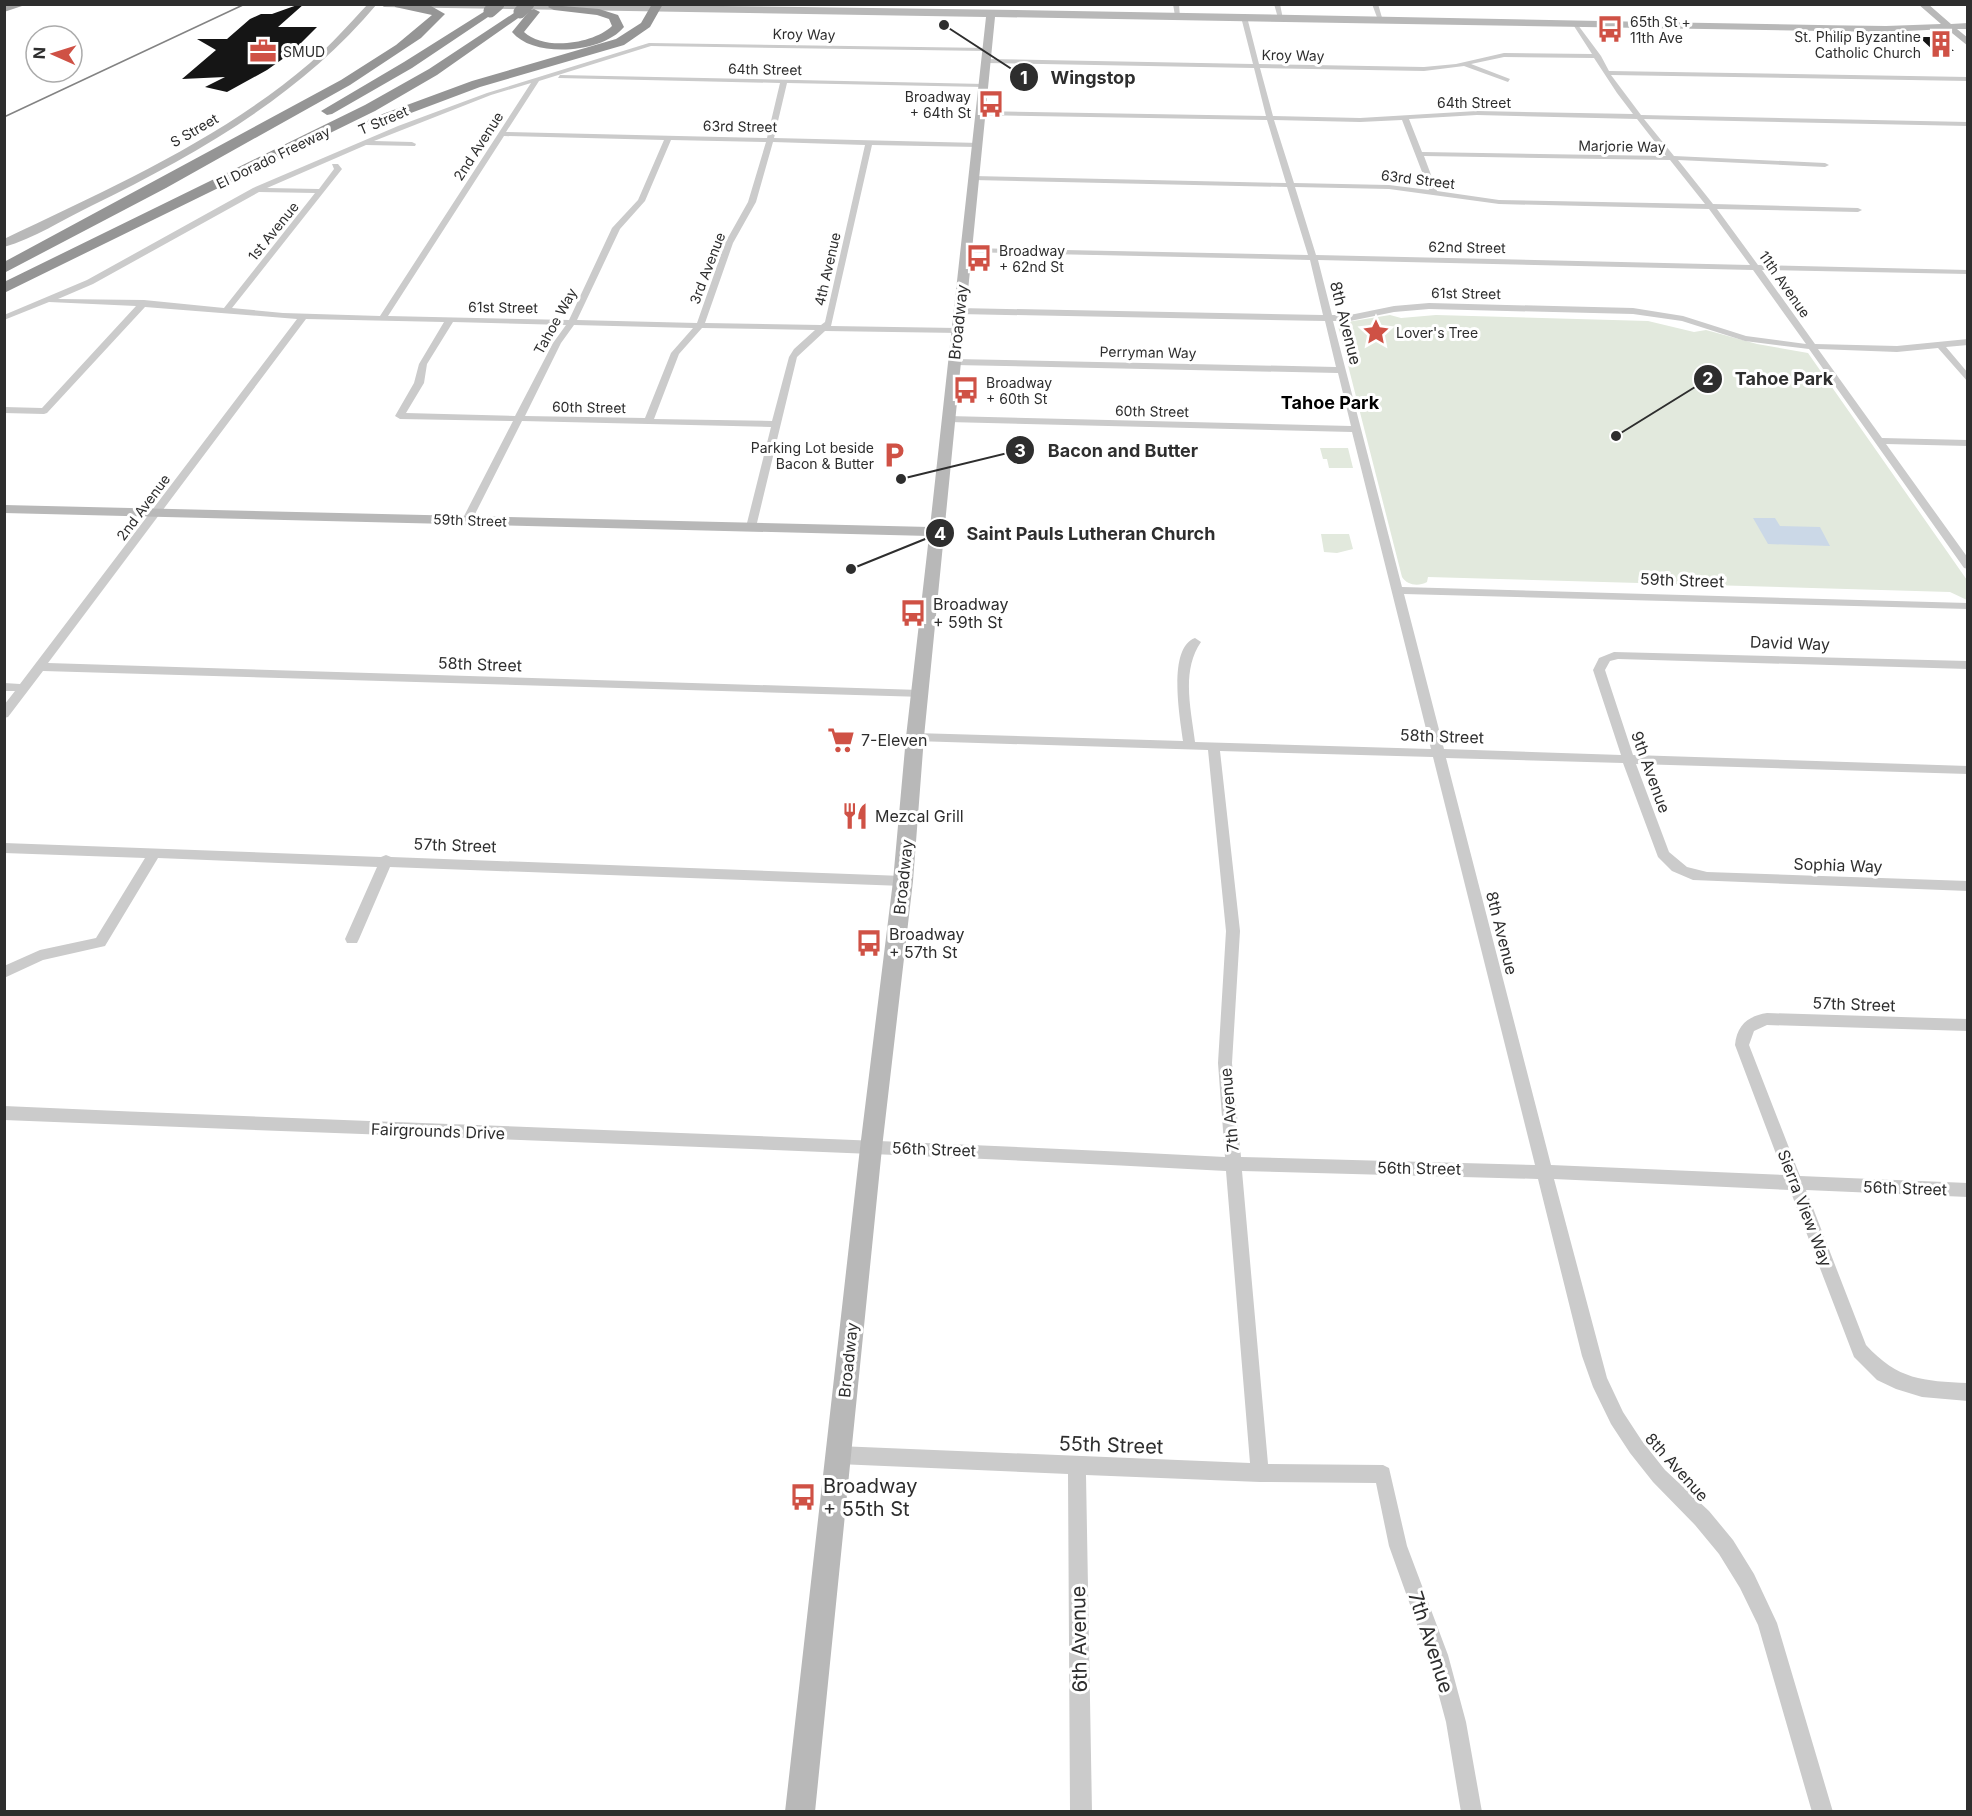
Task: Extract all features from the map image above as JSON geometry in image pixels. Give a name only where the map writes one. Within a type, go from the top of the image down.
[{"type":"highway","points":[[4,269],[168,182],[333,89],[413,37],[439,14],[431,9],[399,5]]},
{"type":"highway","points":[[531,8],[518,32],[521,37],[537,43],[557,46],[588,43],[607,37],[618,27],[614,17],[605,13],[554,7]]},
{"type":"highway","points":[[166,209],[196,200],[391,114],[433,98],[620,42],[646,26],[657,7]]},
{"type":"highway","name":"El Dorado Freeway","points":[[316,117],[456,35],[490,8]]},
{"type":"highway","name":"El Dorado Freeway","points":[[4,288],[370,108],[433,72],[531,8]]},
{"type":"highway","name":"El Dorado Freeway","points":[[4,269],[262,145]]},
{"type":"main road","points":[[4,9],[16,4]]},
{"type":"main road","points":[[4,9],[24,4]]},
{"type":"main road","name":"S Street","points":[[4,244],[154,169],[225,130],[306,72],[373,4]]},
{"type":"main road","points":[[384,4],[554,7],[804,6]]},
{"type":"main road","points":[[678,4],[991,13],[1886,29],[1968,21]]},
{"type":"main road","points":[[1922,4],[1968,44]]},
{"type":"main road","name":"Broadway","points":[[800,1812],[871,1148],[903,881],[915,737],[991,13]]},
{"type":"main road","points":[[1945,24],[1968,26]]},
{"type":"main road","name":"59th Street","points":[[4,509],[936,532]]},
{"type":"street","points":[[1176,4],[1178,16]]},
{"type":"street","points":[[1277,4],[1281,18]]},
{"type":"street","points":[[1375,4],[1381,20]]},
{"type":"street","name":"8th Avenue","points":[[1244,17],[1270,119],[1313,257],[1599,1382],[1617,1418],[1636,1447],[1659,1476],[1702,1518],[1726,1547],[1747,1581],[1767,1623],[1823,1812]]},
{"type":"street","name":"11th Avenue","points":[[1575,23],[1619,92],[1674,158],[1756,267],[1968,566]]},
{"type":"street","name":"Kroy Way","points":[[657,43],[1256,67],[1433,69],[1504,56],[1598,56]]},
{"type":"street","name":"T Street","points":[[4,318],[90,282],[255,190],[363,143],[435,113],[657,43]]},
{"type":"street","points":[[1464,64],[1508,80]]},
{"type":"street","points":[[1608,73],[1968,80]]},
{"type":"street","name":"64th Street","points":[[542,78],[983,85]]},
{"type":"street","name":"2nd Avenue","points":[[382,319],[502,134],[542,78]]},
{"type":"street","name":"3rd Avenue","points":[[648,422],[675,353],[700,325],[729,243],[752,202],[770,140],[783,81]]},
{"type":"street","name":"64th Street","points":[[980,113],[1360,120],[1463,113],[1968,124]]},
{"type":"street","points":[[1405,117],[1434,193]]},
{"type":"street","name":"63rd Street","points":[[502,134],[977,145]]},
{"type":"street","name":"Tahoe Way","points":[[467,520],[557,343],[572,322],[616,228],[641,201],[668,138]]},
{"type":"street","name":"4th Avenue","points":[[751,527],[793,357],[829,322],[869,142]]},
{"type":"street","points":[[363,143],[412,144]]},
{"type":"street","name":"Marjorie Way","points":[[1419,154],[1674,158],[1825,165]]},
{"type":"street","name":"1st Avenue","points":[[225,312],[322,191],[338,169],[334,166]]},
{"type":"street","name":"63rd Street","points":[[973,178],[1389,187],[1499,202],[1858,210]]},
{"type":"street","points":[[255,190],[322,191]]},
{"type":"street","name":"62nd Street","points":[[966,250],[1968,272]]},
{"type":"street","name":"61st Street","points":[[48,300],[144,303],[225,312],[303,317],[957,331]]},
{"type":"street","points":[[4,410],[44,411],[144,303]]},
{"type":"street","name":"61st Street","points":[[959,311],[1328,318],[1350,318],[1394,309],[1429,306],[1633,311],[1683,319],[1763,342],[1813,347],[1897,349],[1968,342]]},
{"type":"street","name":"2nd Avenue","points":[[4,714],[303,317]]},
{"type":"street","name":"60th Street","points":[[450,320],[423,364],[419,383],[400,416],[777,424]]},
{"type":"street","points":[[1940,345],[1968,379]]},
{"type":"street","name":"Perryman Way","points":[[954,362],[1341,370]]},
{"type":"street","name":"60th Street","points":[[948,419],[1355,429]]},
{"type":"street","points":[[1878,441],[1968,443]]},
{"type":"street","name":"59th Street","points":[[1396,590],[1968,606]]},
{"type":"street","points":[[1189,744],[1182,666],[1189,647],[1195,642]]},
{"type":"street","name":"David Way","points":[[1612,656],[1968,665]]},
{"type":"street","name":"9th Avenue","points":[[1612,656],[1600,663],[1599,670],[1628,759],[1663,854],[1674,867],[1682,872],[1707,877]]},
{"type":"street","name":"58th Street","points":[[40,667],[920,694]]},
{"type":"street","points":[[4,687],[24,688]]},
{"type":"street","name":"58th Street","points":[[915,737],[1968,770]]},
{"type":"street","name":"7th Avenue","points":[[1214,747],[1233,931],[1225,1063],[1260,1473]]},
{"type":"street","name":"57th Street","points":[[4,848],[386,860],[903,881]]},
{"type":"street","points":[[4,973],[40,955],[100,942],[155,852]]},
{"type":"street","points":[[352,939],[386,860]]},
{"type":"street","name":"Sophia Way","points":[[1707,877],[1968,886]]},
{"type":"street","name":"57th Street","points":[[1743,1032],[1749,1025],[1767,1019],[1968,1025]]},
{"type":"street","name":"Sierra View Way","points":[[1743,1032],[1742,1045],[1860,1351],[1874,1368],[1905,1386],[1923,1390],[1968,1392]]},
{"type":"street","name":"Fairgrounds Drive","points":[[4,1113],[871,1148]]},
{"type":"street","name":"56th Street","points":[[871,1148],[907,1147],[1233,1164],[1544,1172],[1968,1190]]},
{"type":"street","name":"55th Street","points":[[838,1455],[1077,1467],[1260,1473],[1383,1474]]},
{"type":"street","name":"6th Avenue","points":[[1077,1467],[1081,1812]]},
{"type":"street","name":"7th Avenue","points":[[1383,1474],[1398,1546],[1438,1655],[1456,1722],[1472,1812]]},
{"type":"shaded area","name":"Tahoe Park","points":[[1390,315],[1401,318],[1436,315],[1648,321],[1694,332],[1706,330],[1757,344],[1808,353],[1967,580],[1967,600],[1950,592],[1428,577],[1424,584],[1410,583],[1402,577],[1338,326],[1341,323]]},
{"type":"shaded area","points":[[1320,448],[1348,448],[1353,468],[1329,468],[1327,459],[1323,459]]},
{"type":"shaded area","points":[[1321,534],[1349,534],[1353,549],[1337,553],[1324,552]]},
{"type":"water","points":[[1753,518],[1775,518],[1780,526],[1820,527],[1830,546],[1768,544]]},
{"type":"building","name":"SMUD","points":[[304,4],[278,27],[317,27],[291,53],[267,70],[227,92],[205,87],[225,77],[182,79],[216,50],[197,39],[227,39],[250,19]]},
{"type":"building","name":"St. Philip Byzantine Catholic Church","points":[[1919,37],[1939,37],[1954,51],[1934,51]]},
{"type":"tram line","points":[[4,117],[245,4]]},
{"type":"place","name":"Wingstop","points":[[944,25]]},
{"type":"place","name":"65th St + 11th Ave","points":[[1610,29]]},
{"type":"place","name":"St. Philip Byzantine Catholic Church","points":[[1941,44]]},
{"type":"place","name":"SMUD","points":[[263,51]]},
{"type":"place","name":"Broadway + 64th St","points":[[991,104]]},
{"type":"place","name":"Broadway + 62nd St","points":[[979,258]]},
{"type":"place","name":"Lover's Tree","points":[[1376,332]]},
{"type":"place","name":"Broadway + 60th St","points":[[966,390]]},
{"type":"place","name":"Tahoe Park","points":[[1616,436]]},
{"type":"place","name":"Parking Lot beside Bacon & Butter","points":[[894,455]]},
{"type":"place","name":"Bacon and Butter","points":[[901,479]]},
{"type":"place","name":"Saint Pauls Lutheran Church","points":[[851,569]]},
{"type":"place","name":"Broadway + 59th St","points":[[913,613]]},
{"type":"place","name":"7-Eleven","points":[[841,740]]},
{"type":"place","name":"Mezcal Grill","points":[[855,816]]},
{"type":"place","name":"Broadway + 57th St","points":[[869,943]]},
{"type":"place","name":"Broadway + 55th St","points":[[803,1497]]},
{"type":"district","name":"Tahoe Park","points":[[1330,402]]}]
